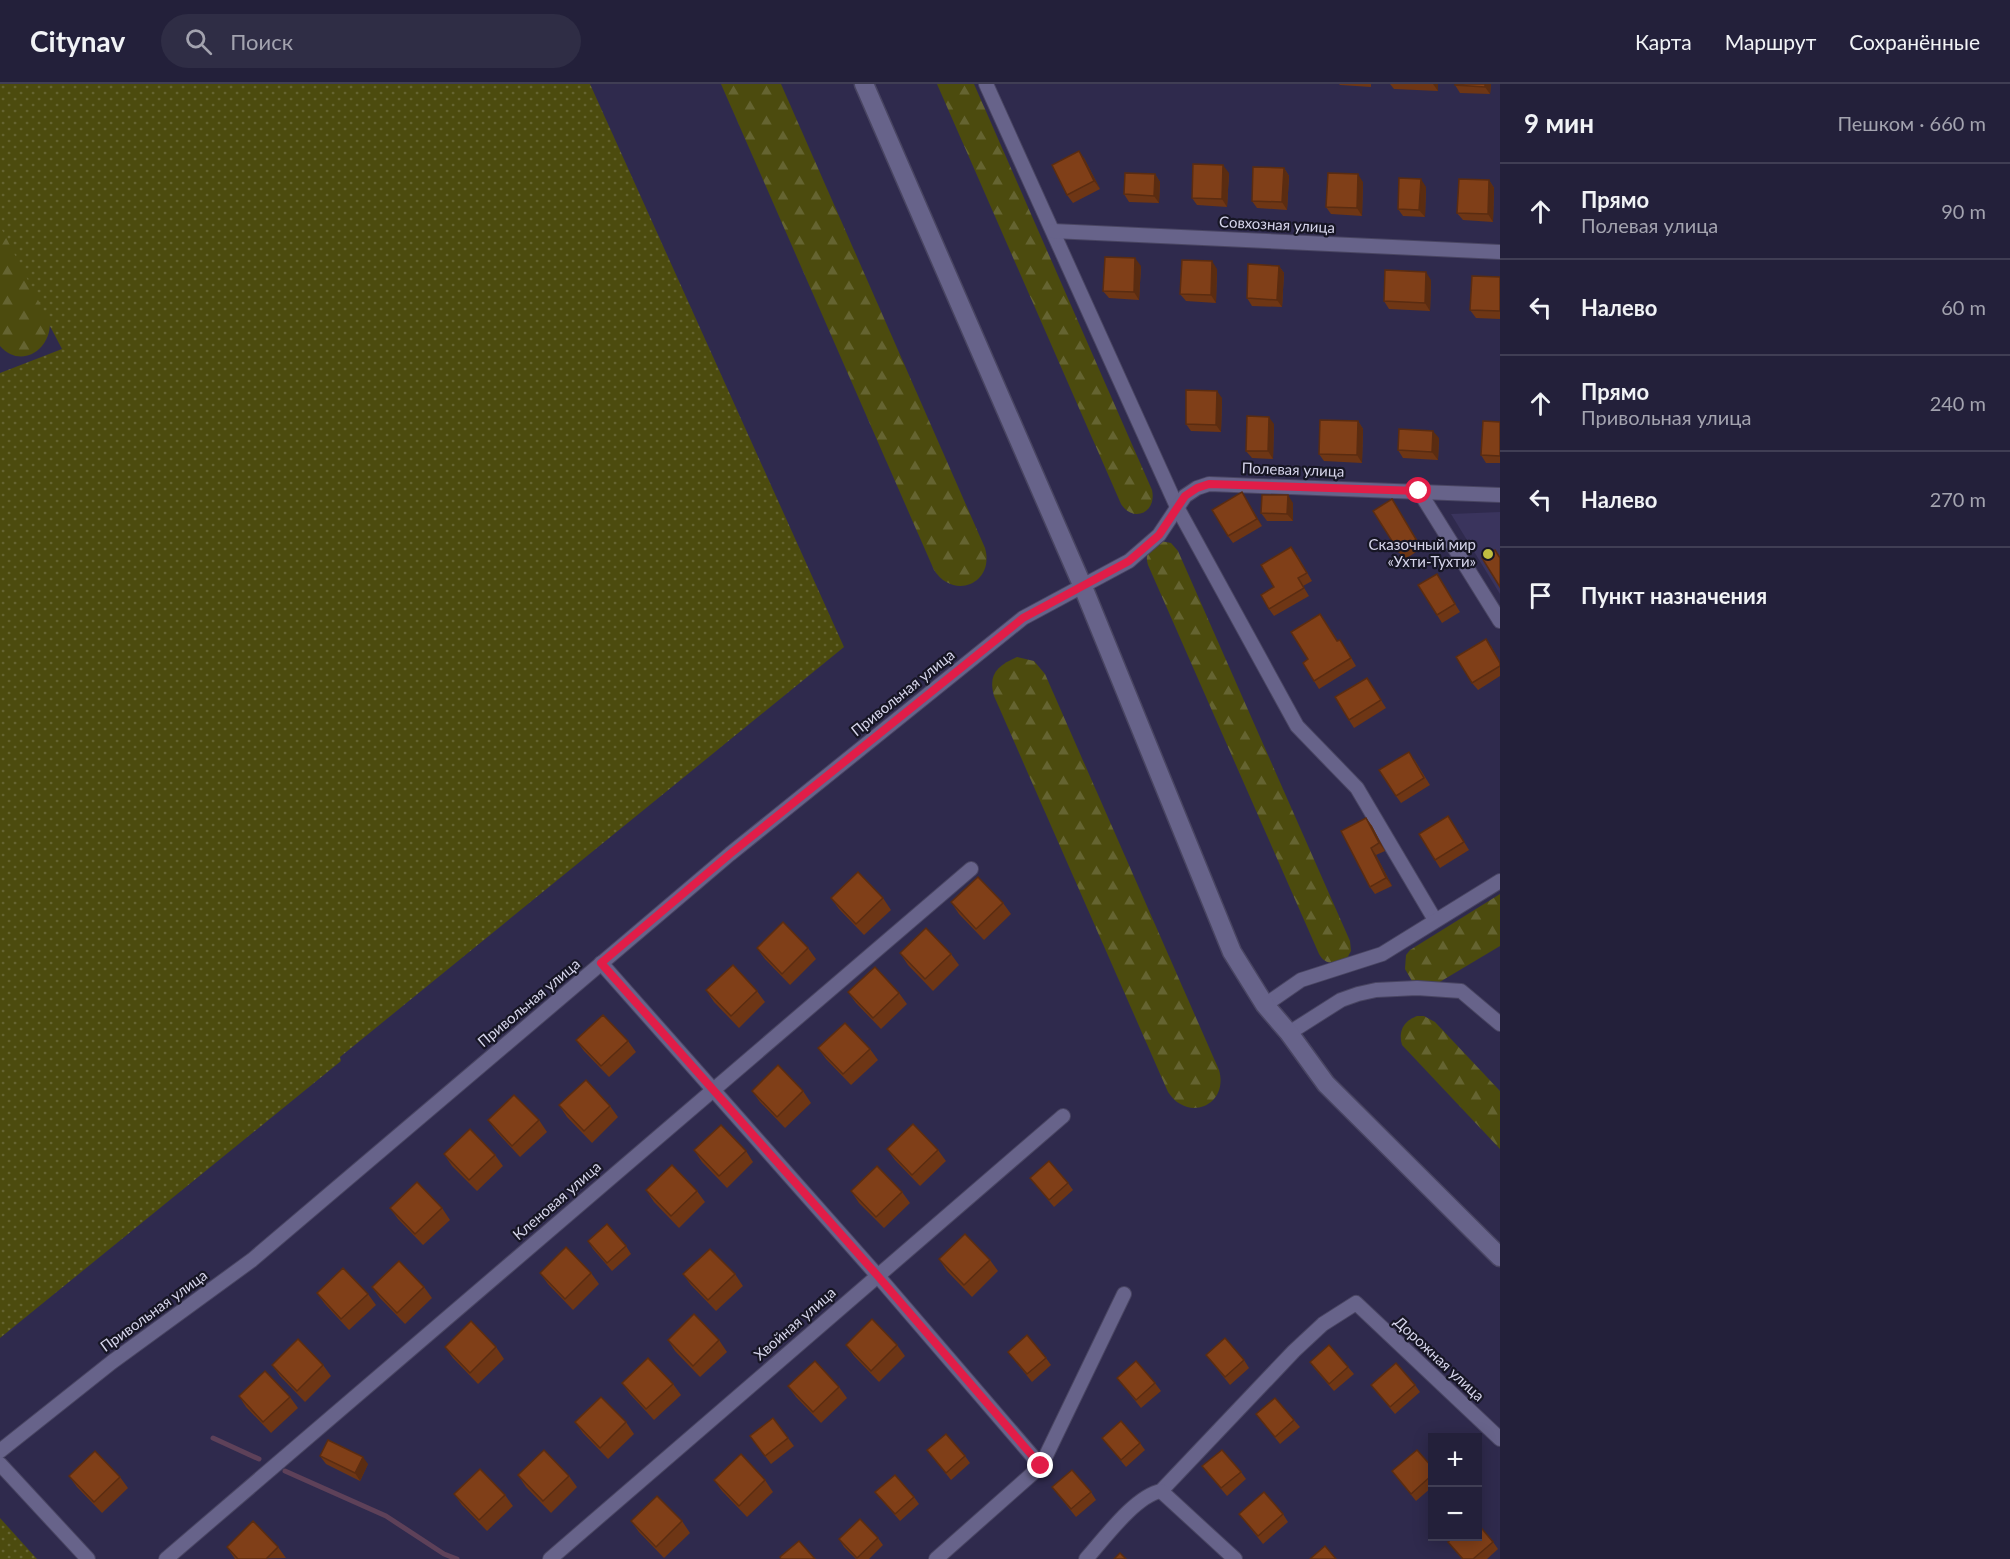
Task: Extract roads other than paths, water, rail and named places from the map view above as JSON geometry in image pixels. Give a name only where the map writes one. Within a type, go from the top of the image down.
[{"type":"street","points":[[864,84],[1083,587],[1233,952],[1265,1005],[1289,1033],[1326,1084],[1500,1257]]},
{"type":"street","points":[[986,84],[1178,509],[1297,726],[1357,788],[1435,920]]},
{"type":"street","name":"Совхозная улица","points":[[1053,231],[1500,252]]},
{"type":"street","name":"Полевая улица","points":[[1083,587],[1129,561],[1159,535],[1185,496],[1209,484],[1500,495]]},
{"type":"street","points":[[1419,491],[1500,621]]},
{"type":"street","name":"Привольная улица","points":[[0,1451],[112,1362],[252,1260],[730,854],[1023,618],[1083,587]]},
{"type":"street","name":"Кленовая улица","points":[[166,1559],[711,1089],[971,869]]},
{"type":"street","points":[[1265,1005],[1301,980],[1383,954],[1500,881]]},
{"type":"street","points":[[601,963],[877,1275],[1041,1466]]},
{"type":"street","points":[[1289,1033],[1341,1000],[1358,994],[1376,990],[1417,988],[1461,991],[1500,1024]]},
{"type":"street","name":"Хвойная улица","points":[[550,1559],[1063,1116]]},
{"type":"street","points":[[936,1559],[1041,1466],[1124,1294]]},
{"type":"street","name":"Дорожная улица","points":[[1161,1491],[1294,1351],[1323,1324],[1356,1303],[1500,1439]]},
{"type":"street","points":[[0,1464],[88,1559]]},
{"type":"street","points":[[1086,1559],[1139,1502],[1151,1493],[1161,1491],[1235,1559]]},
{"type":"waterway","points":[[213,1438],[259,1459]]},
{"type":"waterway","points":[[285,1471],[386,1516],[444,1554],[457,1559]]},
{"type":"place","name":"Сказочный мир «Ухти-Тухти»","points":[[1488,554]]}]
